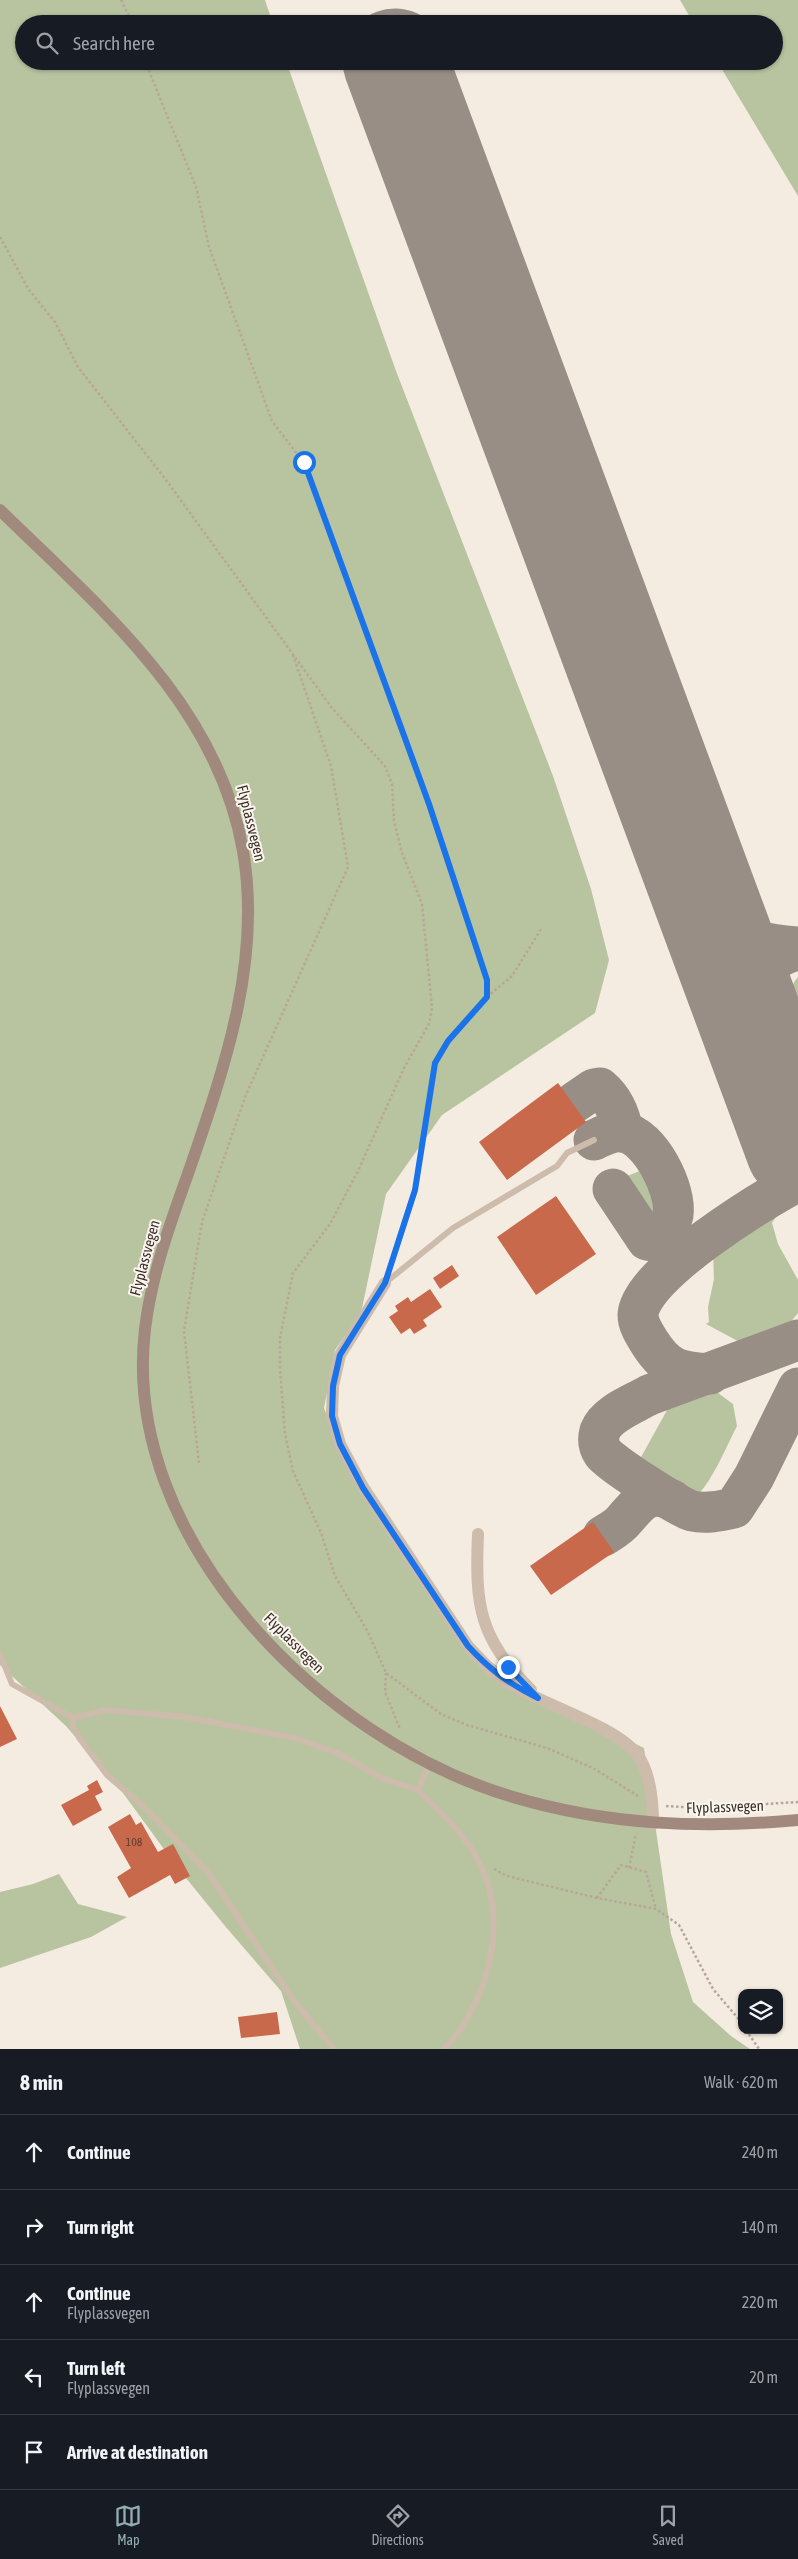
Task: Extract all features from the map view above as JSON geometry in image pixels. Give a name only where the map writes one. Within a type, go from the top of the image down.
[{"type":"main road","name":"Flyplassvegen","points":[[0,510],[131,641],[172,688],[202,735],[214,761],[226,789],[243,847],[247,876],[248,928],[236,1022],[212,1106],[162,1248],[154,1276],[144,1336],[145,1394],[151,1435],[161,1474],[191,1540],[210,1571],[250,1623],[290,1664],[333,1702],[363,1724],[430,1763],[508,1796],[575,1813],[652,1824],[734,1825],[798,1820]]},
{"type":"street","points":[[385,1283],[340,1355],[333,1386],[332,1416],[340,1444],[363,1488],[468,1646],[487,1667],[510,1684],[612,1734],[637,1754],[648,1782],[653,1805],[652,1824]]},
{"type":"street","points":[[478,1534],[476,1579],[481,1615],[487,1635],[508,1667],[538,1698]]},
{"type":"lane","points":[[385,1283],[453,1228],[558,1164],[567,1153],[594,1140]]},
{"type":"lane","points":[[558,1164],[558,1174]]},
{"type":"lane","points":[[0,1654],[12,1684],[73,1718],[106,1710],[175,1716],[295,1738],[337,1753],[384,1779],[418,1790],[464,1838],[479,1862],[488,1883],[494,1918],[493,1948],[483,1984],[466,2016],[444,2049]]},
{"type":"lane","points":[[73,1718],[73,1727],[80,1739],[107,1774],[144,1807],[208,1872],[294,2001],[334,2049]]},
{"type":"lane","points":[[418,1790],[430,1763]]},
{"type":"path","points":[[122,0],[129,15]]},
{"type":"path","points":[[149,70],[196,187],[209,247],[272,421],[304,462],[429,804],[487,980],[487,997]]},
{"type":"path","points":[[0,237],[29,290],[55,322],[78,367],[166,480],[332,708],[385,766],[392,784],[394,821],[402,852],[422,904],[432,1008],[429,1024],[400,1075],[358,1171],[330,1224],[293,1273],[280,1338],[280,1369],[285,1434],[293,1471],[321,1534],[335,1576],[368,1632],[386,1674],[385,1692],[389,1707],[402,1735],[404,1749]]},
{"type":"path","points":[[199,1462],[184,1331],[202,1222],[246,1097],[348,867],[331,766],[292,651]]},
{"type":"path","points":[[385,1283],[415,1190],[435,1063],[448,1041],[487,997],[512,976],[541,929]]},
{"type":"path","points":[[386,1674],[441,1714],[467,1725],[547,1748],[587,1764],[653,1805],[698,1808],[798,1802]]},
{"type":"path","points":[[630,1868],[639,1822]]},
{"type":"path","points":[[479,1862],[507,1876],[597,1898],[656,1909],[679,1925],[713,1989],[738,2018]]},
{"type":"path","points":[[597,1898],[621,1865],[646,1872],[656,1909]]},
{"type":"path","points":[[749,2034],[759,2049]]},
{"type":"green space","points":[[0,0],[265,0],[270,15],[15,15],[15,70],[289,70],[396,371],[553,776],[591,889],[609,960],[595,1013],[442,1115],[386,1194],[361,1313],[335,1350],[324,1408],[350,1474],[433,1600],[486,1658],[537,1697],[644,1748],[671,1934],[693,2002],[731,2036],[750,2049],[300,2049],[281,1991],[177,1867],[123,1793],[66,1726],[0,1665]]},
{"type":"green space","points":[[680,0],[798,0],[798,196],[722,70],[783,70],[783,15],[689,15]]},
{"type":"green space","points":[[798,977],[798,1041],[788,1009],[788,1001],[789,993]]},
{"type":"green space","points":[[642,1170],[662,1199],[661,1206],[652,1215],[625,1177]]},
{"type":"green space","points":[[776,1217],[772,1223],[778,1244],[798,1280],[798,1313],[781,1334],[749,1347],[706,1324],[709,1322],[708,1307],[714,1279],[713,1252],[756,1219]]},
{"type":"green space","points":[[701,1386],[714,1390],[733,1404],[737,1426],[712,1476],[700,1493],[694,1497],[651,1474],[640,1459],[671,1403],[678,1396]]},
{"type":"green space","points":[[59,1874],[78,1904],[127,1917],[91,1937],[0,1968],[0,1892],[33,1884]]},
{"type":"building","points":[[558,1083],[586,1122],[507,1180],[479,1142]]},
{"type":"building","points":[[556,1196],[596,1254],[536,1295],[497,1237]]},
{"type":"building","points":[[452,1265],[459,1276],[440,1289],[433,1278]]},
{"type":"building","points":[[430,1289],[442,1307],[423,1320],[427,1326],[414,1334],[410,1328],[401,1334],[389,1317],[398,1311],[395,1306],[408,1297],[411,1302]]},
{"type":"building","points":[[593,1522],[614,1552],[551,1595],[530,1566]]},
{"type":"building","points":[[0,1706],[17,1739],[0,1747]]},
{"type":"building","points":[[97,1780],[103,1792],[95,1796],[102,1810],[73,1826],[61,1805],[89,1790],[87,1786]]},
{"type":"building","points":[[130,1814],[136,1825],[141,1822],[158,1852],[173,1844],[190,1876],[175,1884],[170,1875],[129,1898],[117,1877],[131,1868],[108,1827]]},
{"type":"building","points":[[277,2012],[280,2034],[241,2038],[238,2017]]},
{"type":"taxiway","points":[[702,889],[721,917],[741,934],[765,943],[798,947]]},
{"type":"taxiway","points":[[757,1038],[756,996],[764,972],[783,955],[798,950]]},
{"type":"taxiway","points":[[575,1102],[594,1089],[600,1088],[616,1108],[623,1132]]},
{"type":"taxiway","points":[[594,1140],[615,1132],[623,1132],[643,1143],[652,1153],[666,1179],[673,1204],[671,1222],[659,1242],[647,1240],[613,1189]]},
{"type":"taxiway","points":[[710,1374],[675,1368],[662,1359],[640,1326],[638,1315],[644,1298],[659,1279],[706,1240],[759,1204],[798,1181]]},
{"type":"taxiway","points":[[798,1340],[649,1395],[608,1419],[600,1431],[600,1448],[618,1466],[685,1508],[702,1512],[734,1508],[754,1477],[798,1388]]},
{"type":"taxiway","points":[[603,1536],[615,1529],[645,1499],[657,1496],[672,1500]]},
{"type":"runway","points":[[398,70],[798,1148]]},
{"type":"route","points":[[304,462],[429,804],[487,980],[487,997],[448,1041],[435,1063],[415,1190],[385,1283],[340,1355],[333,1386],[332,1416],[340,1444],[363,1488],[468,1646],[487,1667],[510,1684],[538,1698],[508,1667]]}]
